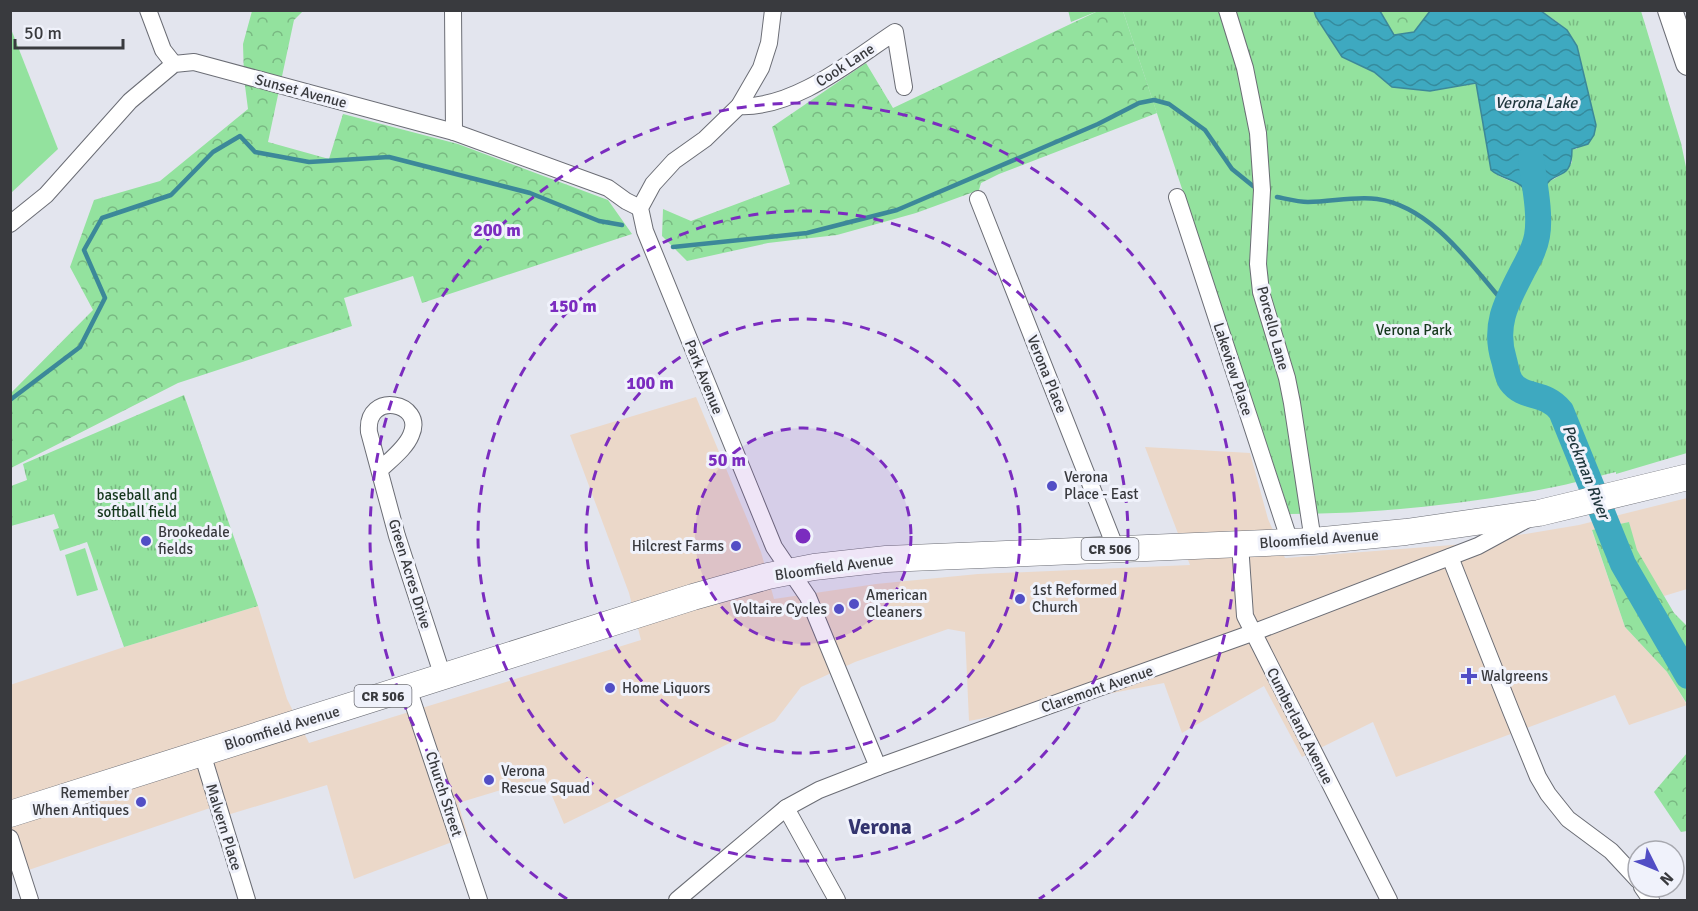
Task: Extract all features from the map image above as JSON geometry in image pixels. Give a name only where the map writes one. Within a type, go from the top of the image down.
[{"type":"main road","points":[[1670,10],[1688,63]]},
{"type":"main road","name":"Bloomfield Avenue","points":[[10,814],[693,597],[791,571],[886,559],[1302,542],[1416,531],[1539,513],[1688,477]]},
{"type":"street","points":[[10,224],[46,195],[170,59],[148,10]]},
{"type":"street","points":[[453,10],[454,132]]},
{"type":"street","points":[[640,208],[653,184],[674,161],[705,139],[739,106],[761,68],[769,43],[773,10]]},
{"type":"street","name":"Porcello Lane","points":[[1227,10],[1245,68],[1258,133],[1262,190],[1258,264],[1261,292],[1292,403],[1302,542]]},
{"type":"street","name":"Cook Lane","points":[[739,106],[754,107],[771,103],[809,88],[895,32],[904,87]]},
{"type":"street","name":"Sunset Avenue","points":[[170,59],[194,62],[454,132],[608,188],[640,208]]},
{"type":"street","name":"Lakeview Place","points":[[1177,197],[1302,542]]},
{"type":"street","name":"Verona Place","points":[[978,199],[1116,549]]},
{"type":"street","name":"Park Avenue","points":[[640,208],[645,231],[774,547],[808,597],[878,767]]},
{"type":"street","name":"Green Acres Drive","points":[[380,470],[397,536],[443,677]]},
{"type":"street","name":"Claremont Avenue","points":[[677,900],[786,808],[819,789],[1252,633],[1478,546],[1539,513]]},
{"type":"street","name":"Cumberland Avenue","points":[[1240,544],[1245,616],[1252,633],[1389,900]]},
{"type":"street","points":[[1450,557],[1538,777],[1568,819],[1611,851],[1626,867]]},
{"type":"street","name":"Church Street","points":[[408,688],[479,900]]},
{"type":"street","name":"Malvern Place","points":[[202,753],[247,900]]},
{"type":"street","points":[[786,808],[837,900]]},
{"type":"street","points":[[10,838],[30,900]]},
{"type":"shaded area","points":[[696,397],[761,552],[774,599],[876,584],[978,574],[1190,565],[1145,447],[1250,453],[1268,519],[1285,558],[1465,544],[1579,525],[1687,498],[1687,589],[1664,596],[1636,550],[1629,522],[1592,531],[1625,627],[1667,672],[1687,705],[1629,725],[1615,695],[1396,777],[1373,722],[1302,757],[1264,686],[1182,733],[1164,683],[969,721],[965,632],[948,629],[855,662],[801,687],[775,721],[564,824],[544,777],[458,803],[468,836],[354,879],[327,785],[214,819],[210,808],[11,876],[10,685],[258,606],[287,699],[309,743],[641,640],[629,593],[570,435]]},
{"type":"green space","points":[[1068,10],[1098,10],[1098,11],[1071,22]]},
{"type":"green space","points":[[252,11],[303,11],[294,20],[268,142],[329,159],[343,114],[458,144],[608,200],[632,234],[422,303],[413,276],[344,298],[352,326],[178,383],[11,468],[11,393],[93,310],[70,267],[94,200],[160,181],[248,109],[243,44]]},
{"type":"green space","points":[[1098,11],[1123,11],[1157,113],[999,174],[981,183],[979,190],[916,213],[837,235],[768,243],[687,261],[662,236],[663,209],[691,221],[790,184],[772,127],[866,63],[893,108]]},
{"type":"green space","name":"Verona Park","points":[[1123,11],[1314,11],[1342,57],[1374,72],[1392,87],[1430,91],[1476,83],[1492,170],[1499,176],[1524,187],[1545,183],[1563,173],[1572,162],[1572,149],[1577,149],[1581,104],[1579,55],[1567,31],[1541,11],[1641,11],[1681,143],[1687,172],[1687,453],[1616,474],[1616,472],[1559,486],[1492,498],[1391,510],[1290,514]]},
{"type":"green space","points":[[1380,11],[1430,11],[1414,32],[1394,35]]},
{"type":"green space","points":[[11,29],[58,149],[10,193]]},
{"type":"green space","name":"baseball and softball field","points":[[184,395],[258,606],[124,647],[87,542],[60,551],[53,530],[59,528],[54,514],[11,526],[11,486],[27,480],[23,464]]},
{"type":"green space","points":[[1629,522],[1637,550],[1674,613],[1687,626],[1687,704],[1667,672],[1625,627],[1592,530]]},
{"type":"green space","points":[[85,548],[98,590],[77,596],[65,555]]},
{"type":"green space","points":[[1687,753],[1687,831],[1681,832],[1654,792]]},
{"type":"water","name":"Verona Lake","points":[[1314,11],[1380,11],[1394,35],[1414,32],[1430,11],[1541,11],[1567,30],[1577,46],[1596,125],[1594,135],[1588,144],[1572,149],[1569,167],[1547,183],[1544,190],[1526,193],[1524,188],[1516,182],[1491,170],[1476,83],[1430,91],[1392,87],[1374,72],[1342,57]]},
{"type":"waterway","points":[[673,247],[807,233],[897,210],[1098,124],[1139,103],[1154,100],[1169,104],[1205,130],[1232,169],[1253,186]]},
{"type":"waterway","points":[[10,400],[80,347],[105,298],[84,250],[102,218],[171,195],[213,152],[240,136],[255,152],[309,162],[389,157],[530,193],[599,221],[622,225]]},
{"type":"waterway","name":"Peckman River","points":[[1531,159],[1537,198],[1538,227],[1533,249],[1503,314],[1500,336],[1508,374],[1516,388],[1548,400],[1561,411],[1623,564],[1688,676]]},
{"type":"waterway","points":[[1277,197],[1308,202],[1368,198],[1397,204],[1433,225],[1464,256],[1505,304]]},
{"type":"place","name":"Verona Place - East","points":[[1052,486]]},
{"type":"place","name":"Brookedale fields","points":[[146,541]]},
{"type":"place","name":"Hilcrest Farms","points":[[736,546]]},
{"type":"place","name":"1st Reformed Church","points":[[1020,599]]},
{"type":"place","name":"American Cleaners","points":[[854,604]]},
{"type":"place","name":"Voltaire Cycles","points":[[839,609]]},
{"type":"place","name":"Walgreens","points":[[1469,676]]},
{"type":"place","name":"Home Liquors","points":[[610,688]]},
{"type":"place","name":"Verona Rescue Squad","points":[[489,780]]},
{"type":"place","name":"Remember When Antiques","points":[[141,802]]},
{"type":"district","name":"Verona","points":[[880,827]]}]
